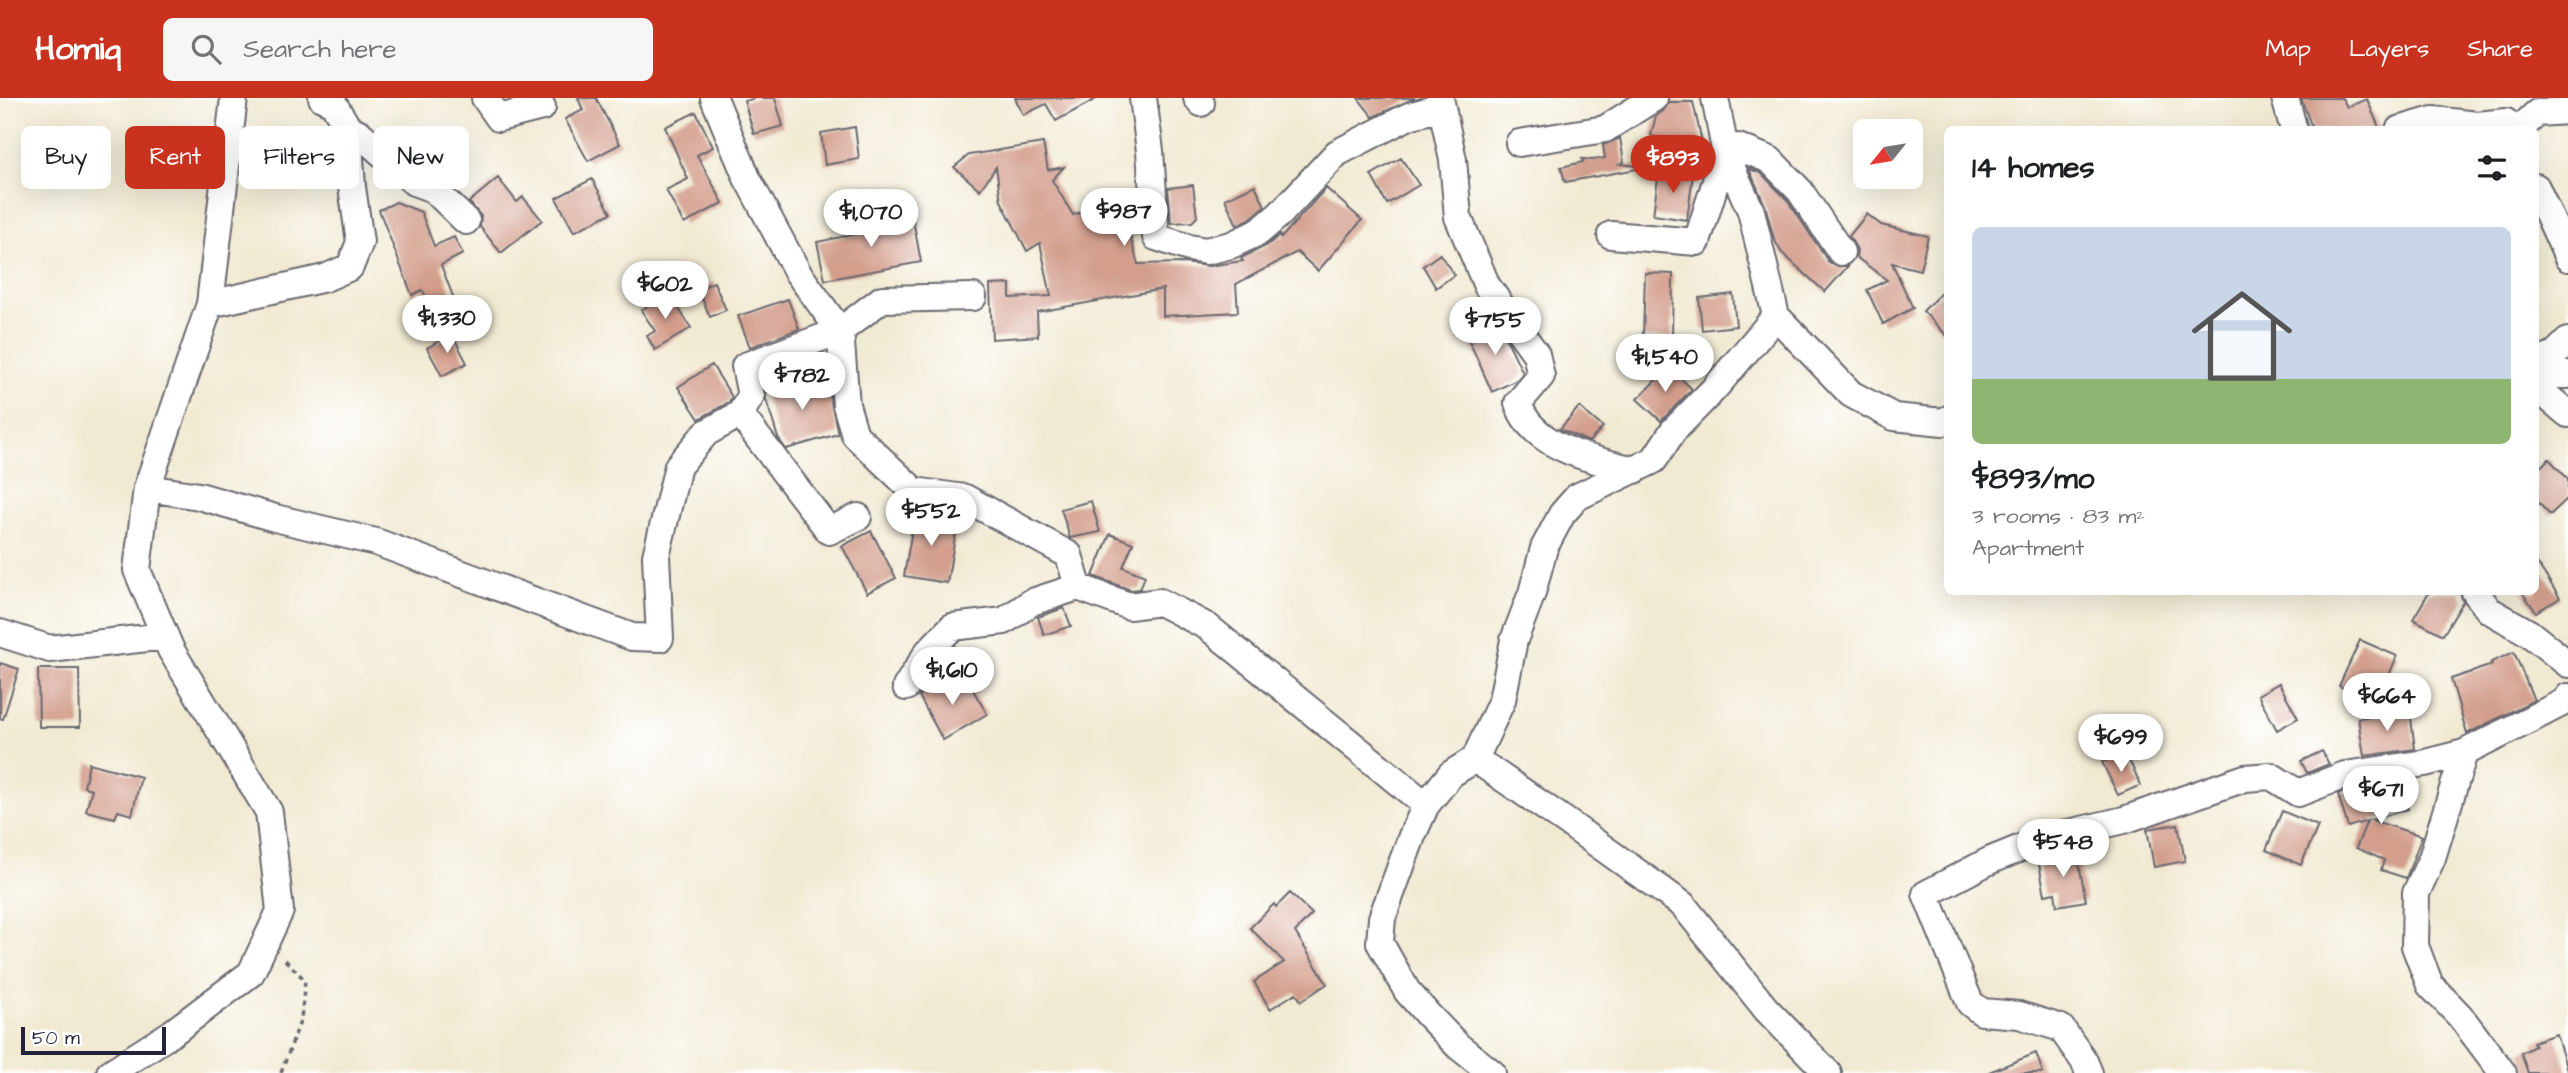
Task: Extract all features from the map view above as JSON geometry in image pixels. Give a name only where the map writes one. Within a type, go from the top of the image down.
[{"type":"street","points":[[110,1073],[172,1033],[251,973],[280,911],[269,812],[171,650],[137,570],[147,488],[210,304],[234,98]]},
{"type":"street","points":[[322,98],[333,103],[347,126]]},
{"type":"street","points":[[485,98],[499,118],[542,107]]},
{"type":"street","points":[[714,98],[747,178],[798,273],[839,331],[846,405],[855,435],[914,491],[965,498],[1069,555],[1078,587]]},
{"type":"street","points":[[1143,98],[1156,237],[1206,251],[1231,245],[1259,232],[1281,213],[1337,153],[1441,102],[1453,160],[1458,217],[1487,286],[1536,354],[1541,376],[1518,403],[1522,415],[1542,437],[1562,448],[1635,470]]},
{"type":"street","points":[[1519,143],[1605,129],[1654,98]]},
{"type":"street","points":[[1715,98],[1726,155],[1751,211],[1776,316],[1851,394],[1894,417],[1944,421]]},
{"type":"street","points":[[2285,98],[2293,126]]},
{"type":"street","points":[[2413,126],[2434,120],[2478,125],[2520,115],[2568,111]]},
{"type":"street","points":[[359,133],[414,182],[433,189],[466,221]]},
{"type":"street","points":[[1611,235],[1697,242],[1719,171],[1726,155],[1738,147],[1770,160],[1800,191],[1841,252]]},
{"type":"street","points":[[210,304],[325,278],[350,267],[360,242],[352,189]]},
{"type":"street","points":[[2539,194],[2568,258]]},
{"type":"street","points":[[147,488],[199,496],[275,519],[376,542],[632,637],[660,638],[656,556],[678,466],[706,433],[740,414],[751,396],[745,366],[839,331],[882,299],[973,297]]},
{"type":"street","points":[[1492,1073],[1458,1046],[1407,991],[1380,943],[1382,918],[1412,836],[1426,805],[1451,774],[1475,759],[1502,700],[1514,640],[1532,593],[1544,548],[1562,514],[1577,497],[1654,460],[1673,430],[1714,388],[1776,316]]},
{"type":"street","points":[[2539,362],[2554,355],[2568,341]]},
{"type":"street","points":[[2539,373],[2568,375]]},
{"type":"street","points":[[2539,390],[2568,414]]},
{"type":"street","points":[[740,414],[829,531],[858,517]]},
{"type":"street","points":[[906,687],[928,652],[951,627],[1004,621],[1032,602],[1078,587],[1129,606],[1160,603],[1209,627],[1426,805]]},
{"type":"street","points":[[2477,595],[2489,610],[2529,633],[2568,664]]},
{"type":"street","points":[[0,633],[50,649],[165,636]]},
{"type":"street","points":[[2090,1073],[2061,1028],[2019,1015],[1982,1012],[1970,1003],[1926,894],[1989,861],[2043,839],[2124,820],[2245,778],[2271,776],[2298,793],[2345,775],[2425,763],[2464,753],[2564,702],[2568,697]]},
{"type":"street","points":[[2464,753],[2432,858],[2416,893],[2415,946],[2430,985],[2460,1016],[2503,1073]]},
{"type":"street","points":[[1475,759],[1683,905],[1766,1009],[1828,1073]]},
{"type":"path","points":[[266,940],[305,980],[301,1019],[281,1073]]},
{"type":"building","points":[[578,98],[596,98],[620,144],[588,161],[565,119],[583,110]]},
{"type":"building","points":[[775,98],[783,126],[754,134],[744,101]]},
{"type":"building","points":[[1015,98],[1098,98],[1056,121],[1046,104],[1023,115]]},
{"type":"building","points":[[1358,98],[1415,98],[1373,117]]},
{"type":"building","points":[[2301,98],[2342,98],[2347,107],[2367,99],[2378,126],[2312,126]]},
{"type":"building","points":[[1669,102],[1693,102],[1702,142],[1672,149],[1651,135],[1656,116]]},
{"type":"building","points":[[696,112],[713,147],[697,155],[723,203],[684,224],[666,190],[688,179],[665,127]]},
{"type":"building","points":[[855,127],[859,159],[825,165],[821,133]]},
{"type":"building","points":[[1620,138],[1624,162],[1620,164],[1637,166],[1637,169],[1565,182],[1561,167],[1583,162],[1582,159],[1605,158],[1603,145]]},
{"type":"building","points":[[1043,143],[1048,170],[1064,167],[1052,180],[1073,215],[1120,200],[1138,264],[1183,263],[1209,266],[1243,261],[1241,258],[1266,246],[1280,235],[1281,238],[1326,188],[1362,220],[1318,271],[1297,252],[1236,284],[1238,312],[1163,316],[1163,289],[1037,312],[1038,336],[992,339],[990,285],[1010,284],[1010,298],[1051,296],[1040,243],[1027,251],[1001,201],[996,167],[980,190],[954,167],[969,155]]},
{"type":"building","points":[[1401,158],[1419,185],[1387,204],[1371,175]]},
{"type":"building","points":[[1749,169],[1761,173],[1788,201],[1828,261],[1835,266],[1848,266],[1825,292],[1781,252]]},
{"type":"building","points":[[1659,170],[1693,174],[1687,220],[1653,215]]},
{"type":"building","points":[[498,178],[517,202],[523,197],[542,220],[501,253],[480,227],[481,216],[469,202]]},
{"type":"building","points":[[592,179],[611,213],[574,232],[556,198]]},
{"type":"building","points":[[1193,185],[1197,217],[1192,222],[1171,223],[1168,188]]},
{"type":"building","points":[[1255,185],[1265,206],[1250,219],[1237,225],[1225,199]]},
{"type":"building","points":[[396,202],[421,212],[434,246],[454,237],[463,254],[441,265],[457,307],[438,314],[422,290],[412,295],[379,210]]},
{"type":"building","points":[[912,214],[921,262],[825,280],[817,242],[880,229],[878,220]]},
{"type":"building","points":[[1867,214],[1881,225],[1928,236],[1920,270],[1892,263],[1913,308],[1883,324],[1867,290],[1887,280],[1856,257],[1857,250],[1849,236]]},
{"type":"building","points":[[1440,254],[1454,275],[1436,288],[1423,266]]},
{"type":"building","points":[[1645,273],[1673,274],[1672,337],[1643,337]]},
{"type":"building","points":[[714,282],[726,310],[710,317],[698,289]]},
{"type":"building","points":[[1944,290],[1944,333],[1923,311]]},
{"type":"building","points":[[669,293],[691,328],[655,350],[647,336],[655,331],[641,310]]},
{"type":"building","points":[[1733,294],[1736,326],[1702,330],[1699,298]]},
{"type":"building","points":[[788,299],[799,329],[750,347],[738,316]]},
{"type":"building","points":[[1494,323],[1509,344],[1523,373],[1517,380],[1492,392],[1467,336]]},
{"type":"building","points":[[452,334],[467,363],[442,376],[427,348]]},
{"type":"building","points":[[712,365],[732,397],[729,402],[699,419],[678,387]]},
{"type":"building","points":[[1669,367],[1692,389],[1661,421],[1637,399]]},
{"type":"building","points":[[825,374],[838,434],[786,449],[778,438],[766,392]]},
{"type":"building","points":[[1579,407],[1603,427],[1589,442],[1560,429]]},
{"type":"building","points":[[2549,459],[2568,479],[2568,498],[2550,515],[2539,503],[2539,468]]},
{"type":"building","points":[[1091,501],[1100,532],[1070,538],[1061,509]]},
{"type":"building","points":[[915,512],[958,520],[947,583],[904,576]]},
{"type":"building","points":[[871,531],[896,578],[867,593],[842,546]]},
{"type":"building","points":[[1110,534],[1133,543],[1123,567],[1145,576],[1140,589],[1131,590],[1093,576]]},
{"type":"building","points":[[2539,566],[2560,598],[2536,612],[2524,595],[2539,595]]},
{"type":"building","points":[[2427,595],[2461,595],[2463,602],[2443,635],[2413,619]]},
{"type":"building","points":[[1064,608],[1071,626],[1044,635],[1038,617]]},
{"type":"building","points":[[2360,640],[2397,656],[2378,702],[2339,686]]},
{"type":"building","points":[[2514,652],[2534,700],[2467,734],[2451,679],[2492,665],[2491,662]]},
{"type":"building","points":[[0,663],[19,669],[3,719],[0,719]]},
{"type":"building","points":[[38,669],[79,669],[80,727],[39,727]]},
{"type":"building","points":[[966,678],[987,714],[943,740],[919,696],[944,679],[950,688]]},
{"type":"building","points":[[2279,683],[2298,718],[2277,730],[2258,695]]},
{"type":"building","points":[[2410,711],[2415,749],[2364,756],[2358,718]]},
{"type":"building","points":[[2322,751],[2329,764],[2307,773],[2301,761]]},
{"type":"building","points":[[2125,752],[2141,785],[2118,795],[2102,762]]},
{"type":"building","points":[[89,763],[141,777],[132,815],[118,811],[115,818],[86,811],[92,789],[84,787]]},
{"type":"building","points":[[2400,783],[2408,809],[2371,820],[2422,836],[2406,878],[2381,870],[2384,860],[2356,848],[2367,821],[2348,827],[2338,794]]},
{"type":"building","points":[[2282,811],[2318,826],[2301,865],[2266,850]]},
{"type":"building","points":[[2178,824],[2185,861],[2154,867],[2147,829]]},
{"type":"building","points":[[2077,853],[2086,901],[2057,906],[2055,893],[2045,895],[2038,859]]},
{"type":"building","points":[[1290,893],[1312,914],[1295,932],[1327,984],[1301,1001],[1296,993],[1270,1009],[1254,982],[1284,962],[1250,928],[1274,904],[1276,907]]},
{"type":"building","points":[[2556,1034],[2568,1073],[2528,1073],[2521,1053],[2535,1046],[2533,1042]]},
{"type":"building","points":[[2036,1053],[2043,1073],[1989,1073],[1989,1072]]}]
